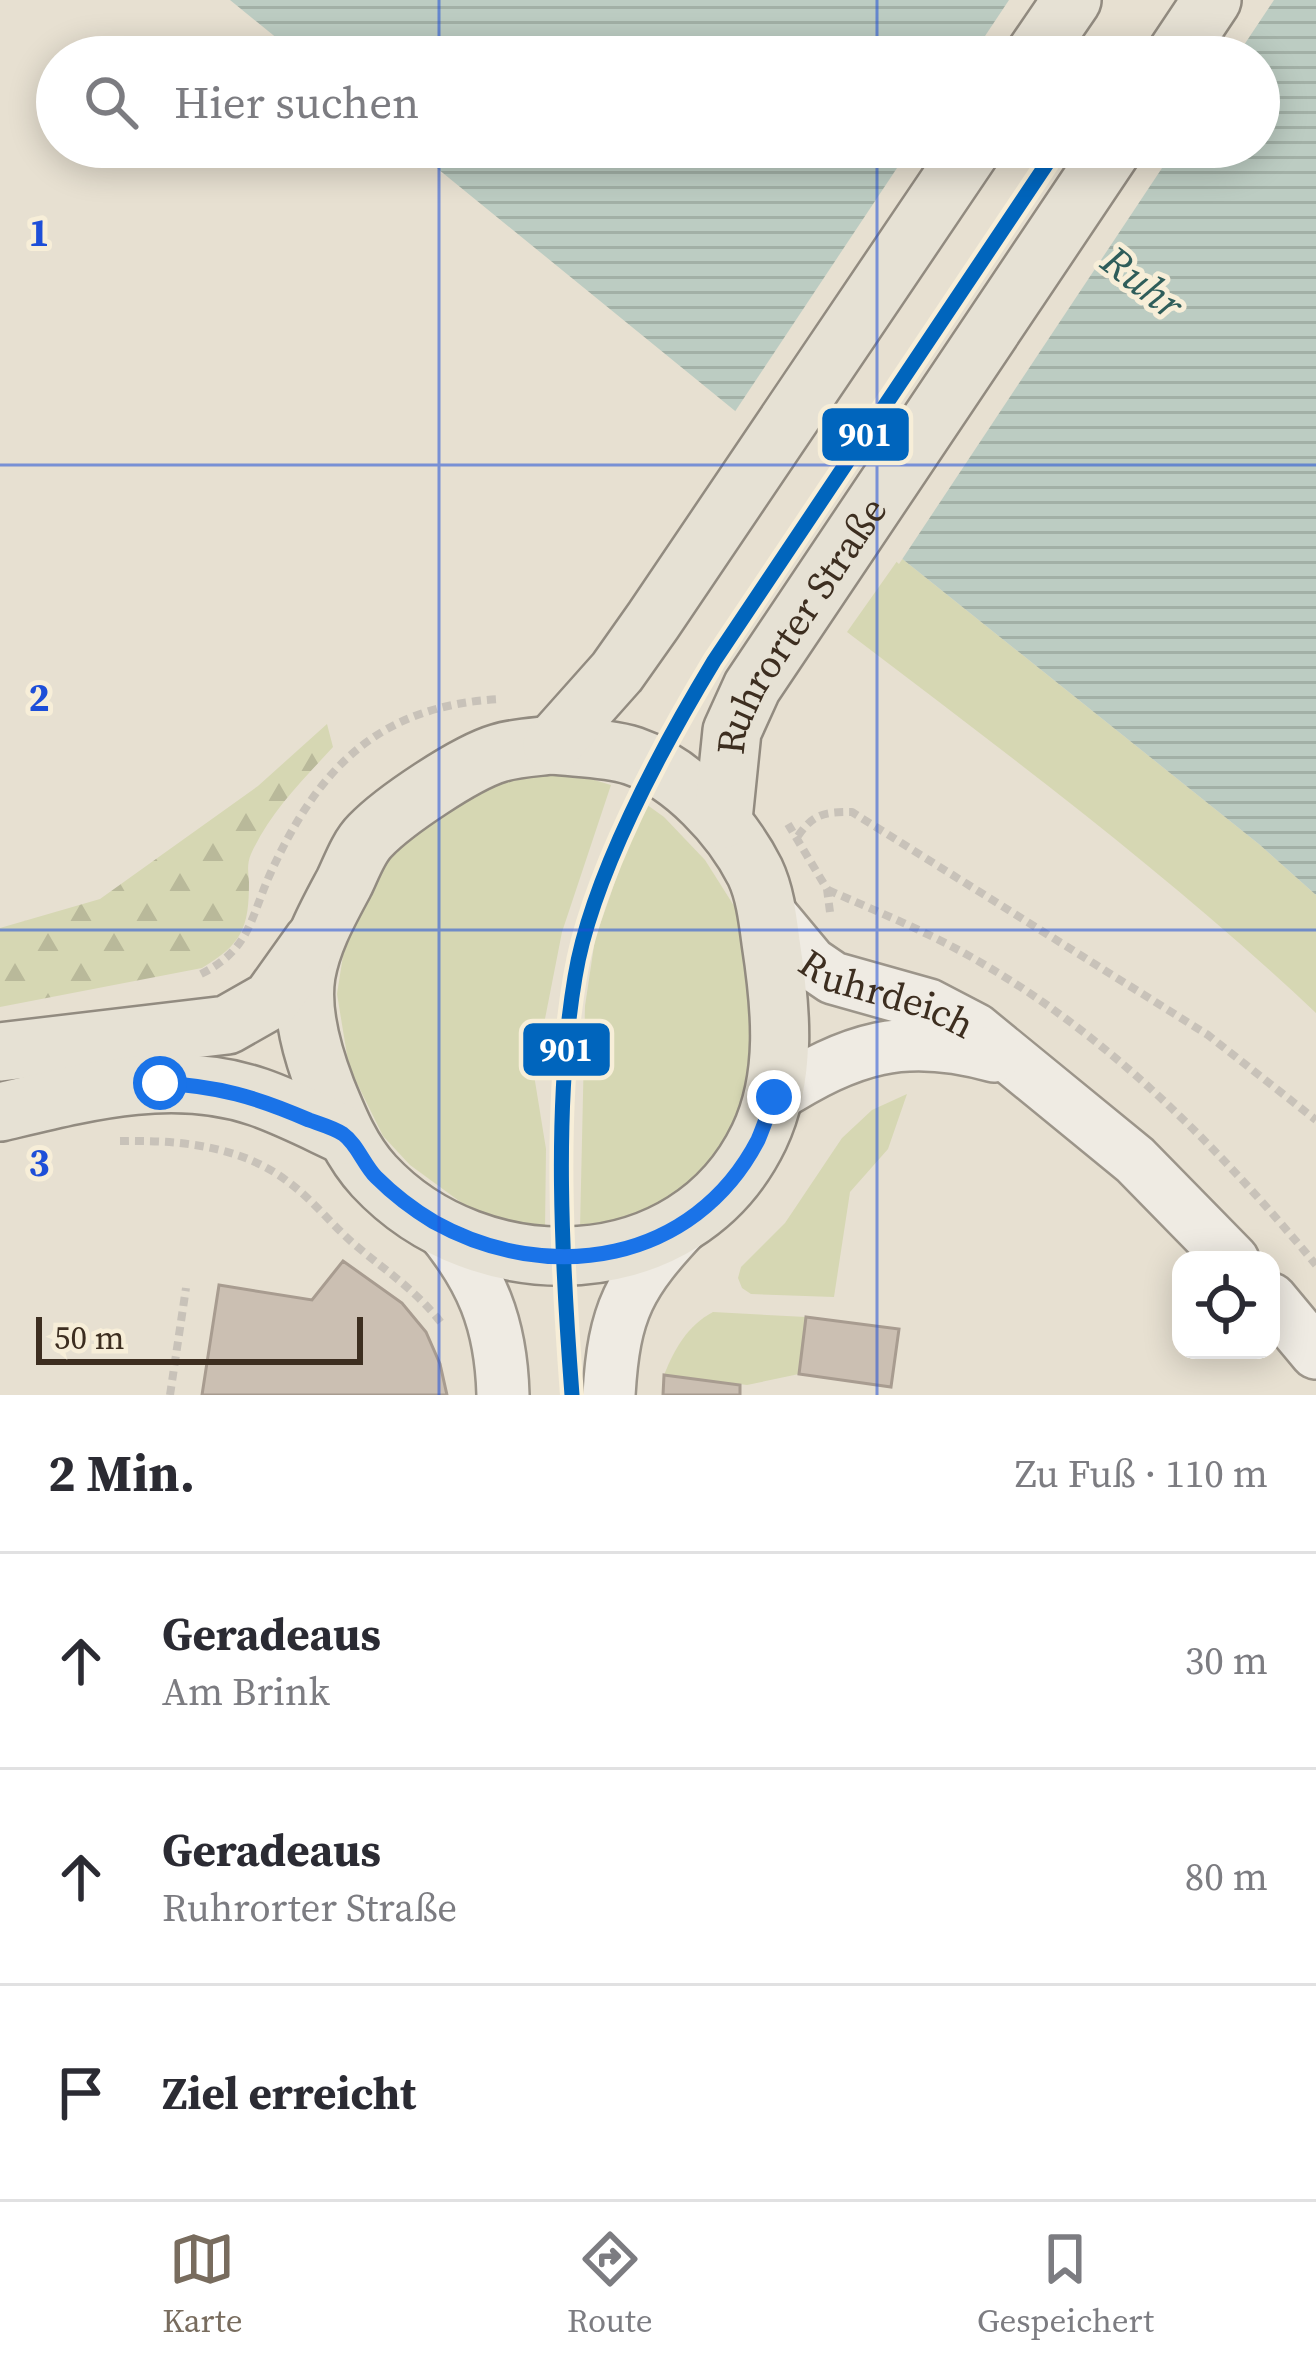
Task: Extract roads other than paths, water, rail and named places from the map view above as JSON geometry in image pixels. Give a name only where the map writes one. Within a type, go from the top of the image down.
[{"type":"main road","points":[[1047,36],[1072,0]]},
{"type":"main road","points":[[1188,36],[1212,0]]},
{"type":"main road","points":[[552,745],[617,671],[653,621],[959,168]]},
{"type":"main road","name":"Ruhrorter Straße","points":[[724,819],[732,731],[752,687],[1100,168]]},
{"type":"main road","name":"Ruhrorter Straße","points":[[503,1395],[496,1330],[484,1290],[467,1259],[436,1223],[375,1176],[344,1135],[311,1049],[305,979],[316,937],[367,838],[435,787],[497,753],[552,745],[631,755],[656,767],[724,819],[757,875],[766,909],[781,1036],[774,1097],[757,1141],[732,1177],[632,1286],[612,1344],[609,1395]]},
{"type":"main road","name":"Ruhrdeich","points":[[766,909],[811,963],[832,978],[929,1004],[975,1029],[1135,1160],[1224,1251]]},
{"type":"main road","points":[[0,1052],[227,1025],[271,1000],[316,937]]},
{"type":"main road","name":"Ruhrdeich","points":[[774,1097],[825,1065],[907,1043],[963,1048],[1018,1063]]},
{"type":"main road","points":[[0,1112],[102,1088],[207,1085],[258,1096],[344,1135]]},
{"type":"main road","name":"Ruhrorter Straße","points":[[436,1223],[502,1249],[562,1257],[649,1243],[689,1220]]},
{"type":"main road","points":[[1280,1310],[1316,1353]]},
{"type":"water","name":"Ruhr","points":[[230,0],[1316,0],[1316,895],[900,557],[767,437],[437,168],[1280,168],[1280,36],[274,36]]}]
